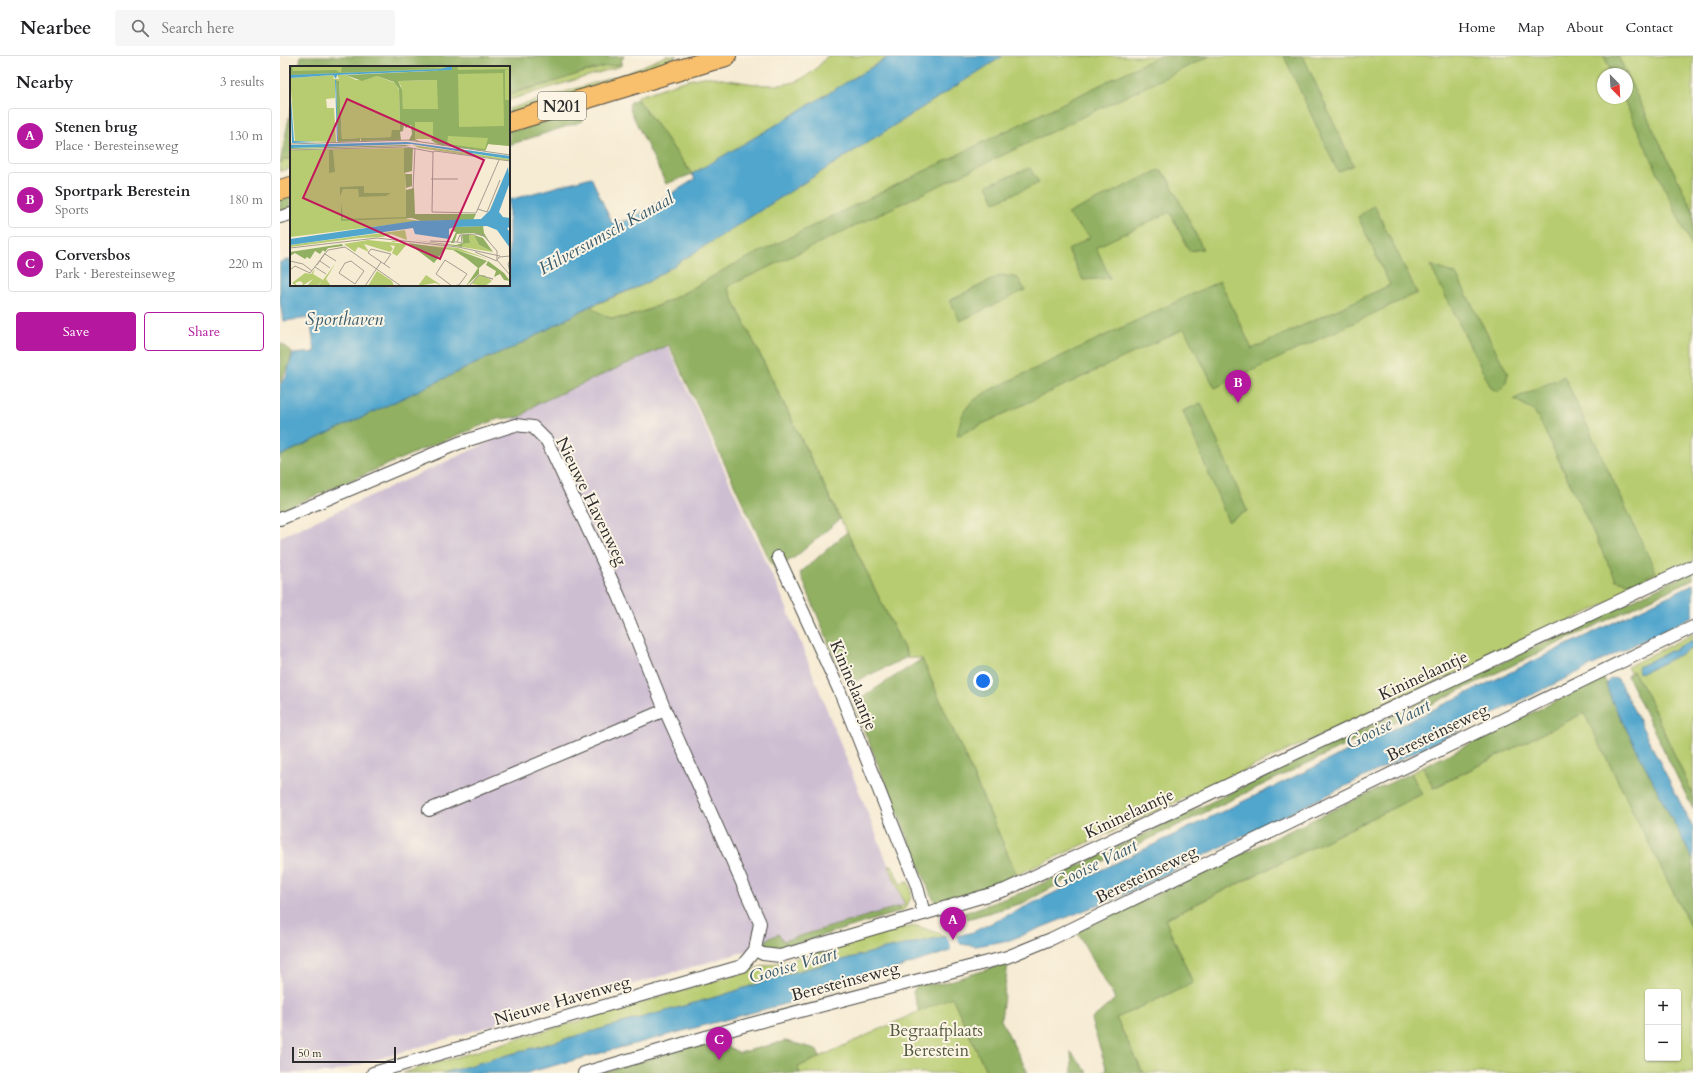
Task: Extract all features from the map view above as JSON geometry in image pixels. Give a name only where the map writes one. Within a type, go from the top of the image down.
[{"type":"main road","name":"N201","points":[[510,122],[726,56]]},
{"type":"main road","points":[[280,190],[290,187]]},
{"type":"street","points":[[280,217],[290,214]]},
{"type":"street","name":"Nieuwe Havenweg","points":[[280,520],[459,443],[515,425],[533,428],[547,442],[619,596],[665,710],[760,923],[755,950],[742,966],[373,1073]]},
{"type":"street","name":"Kininelaantje","points":[[778,557],[840,692],[917,886],[924,914],[1005,890],[1693,566]]},
{"type":"street","name":"Beresteinseweg","points":[[584,1073],[751,1024],[1007,957],[1051,939],[1693,627]]},
{"type":"street","points":[[428,810],[665,710]]},
{"type":"street","points":[[755,950],[763,954],[780,956],[924,914]]},
{"type":"shaded area","points":[[664,338],[786,606],[904,905],[330,1073],[280,1073],[280,537],[496,439],[536,396]]},
{"type":"green space","points":[[301,56],[624,56],[619,65],[607,66],[583,72],[548,84],[524,89],[513,94],[510,94],[510,66],[299,66]]},
{"type":"green space","points":[[666,56],[677,56],[644,72],[510,114],[510,109],[627,73]]},
{"type":"green space","points":[[827,56],[890,56],[692,174],[636,97],[696,78],[704,77],[770,85],[794,82],[805,77]]},
{"type":"green space","points":[[1003,56],[1693,56],[1693,562],[1608,603],[1017,875],[922,659],[908,657],[720,273],[667,302],[636,314],[611,318],[590,307],[645,284]]},
{"type":"green space","points":[[1159,56],[1210,56],[727,287],[840,519],[794,558],[775,568],[771,563],[669,345],[535,405],[521,417],[498,419],[421,450],[280,511],[280,456],[496,354],[515,347],[590,306],[603,315],[611,318],[623,318],[653,308],[687,291],[727,268]]},
{"type":"green space","points":[[1284,56],[1303,56],[1353,165],[1338,172]]},
{"type":"green space","points":[[1604,56],[1618,56],[1624,68],[1609,68]]},
{"type":"green space","points":[[622,62],[621,66],[510,100],[510,94],[549,84],[594,70],[602,66],[619,65]]},
{"type":"green space","points":[[1633,87],[1693,211],[1693,249],[1626,104],[1633,104]]},
{"type":"green space","points":[[635,100],[638,100],[692,174],[666,184],[631,112],[629,105]]},
{"type":"green space","points":[[290,113],[290,159],[285,159],[280,163]]},
{"type":"green space","points":[[581,118],[583,121],[510,145],[510,130],[555,120]]},
{"type":"green space","points":[[285,159],[290,159],[290,168],[280,171],[280,163]]},
{"type":"green space","points":[[1030,168],[1039,183],[995,202],[987,185]]},
{"type":"green space","points":[[1159,170],[1168,178],[1203,249],[1189,251],[1170,212],[1096,247],[1110,278],[1083,280],[1068,250],[1090,237],[1067,214]]},
{"type":"green space","points":[[290,195],[290,210],[280,213],[280,199]]},
{"type":"green space","points":[[1374,205],[1417,293],[1215,388],[1184,329],[957,436],[961,419],[966,408],[990,390],[1220,281],[1252,349],[1390,285],[1358,217]]},
{"type":"green space","points":[[1430,265],[1456,274],[1508,374],[1505,385],[1498,392],[1491,388]]},
{"type":"green space","points":[[1002,275],[1018,278],[1025,290],[960,321],[950,300]]},
{"type":"green space","points":[[280,344],[283,344],[292,352],[289,365],[280,383]]},
{"type":"green space","points":[[1564,376],[1656,572],[1632,584],[1616,580],[1539,419],[1533,410],[1514,399]]},
{"type":"green space","points":[[1201,403],[1247,511],[1228,521],[1183,411]]},
{"type":"green space","points":[[847,532],[908,657],[856,681],[844,680],[800,573]]},
{"type":"green space","points":[[1693,571],[1693,579],[1095,865],[1023,903],[967,919],[964,913],[1026,891]]},
{"type":"green space","points":[[1693,634],[1693,640],[1638,667],[1647,671],[1693,648],[1693,795],[1648,697],[1633,671],[1630,673],[1627,667]]},
{"type":"green space","points":[[922,659],[1017,875],[938,906],[931,895],[853,703]]},
{"type":"green space","points":[[1633,671],[1648,697],[1693,795],[1693,809],[1627,676]]},
{"type":"green space","points":[[1604,677],[1612,701],[1693,860],[1693,932],[1584,713],[1433,788],[1423,767]]},
{"type":"green space","points":[[1584,712],[1693,932],[1693,1073],[1143,1073],[1116,1018],[1193,983],[1164,920],[1421,794],[1411,773],[1423,767],[1434,788]]},
{"type":"green space","points":[[1411,773],[1422,794],[1165,919],[1193,983],[1116,1018],[1143,1073],[1099,1073],[1107,1070],[1091,1020],[1115,999],[1077,932]]},
{"type":"green space","points":[[892,865],[900,884],[908,882],[911,890],[911,898],[902,911],[897,907],[905,905],[889,866]]},
{"type":"green space","points":[[897,907],[902,911],[785,947],[775,948],[765,943],[767,939],[779,934],[783,941]]},
{"type":"green space","points":[[917,926],[947,936],[885,949],[787,974],[723,995],[443,1073],[403,1073],[768,965],[821,952],[882,931]]},
{"type":"green space","points":[[1008,963],[1001,1020],[1028,1073],[987,1073],[952,997],[919,1012],[913,992],[918,984],[938,984],[947,982]]},
{"type":"green space","name":"Begraafplaats Berestein","points":[[952,996],[987,1073],[600,1073],[716,1039],[739,1053],[786,1041],[798,1067]]},
{"type":"green space","points":[[716,1039],[739,1053],[786,1041],[816,1049],[820,1057],[798,1067],[800,1073],[600,1073]]},
{"type":"green space","points":[[1071,1052],[1088,1073],[1072,1073]]},
{"type":"water","points":[[890,56],[1003,56],[645,284],[590,306],[515,347],[496,354],[280,456],[280,385],[286,376],[293,354],[315,352],[310,318],[283,321],[280,300],[280,262],[290,259],[290,286],[510,286],[510,200],[591,177],[612,223],[629,220],[695,179],[692,174]]},
{"type":"water","name":"Gooise Vaart","points":[[1693,584],[1693,616],[1123,895],[1010,940],[976,946],[959,944],[951,946],[950,951],[803,999],[526,1073],[443,1073],[723,995],[787,974],[885,949],[973,932]]},
{"type":"water","points":[[1693,640],[1693,648],[1647,671],[1639,673],[1638,667]]},
{"type":"water","points":[[1611,678],[1618,679],[1693,828],[1693,860],[1612,701],[1606,684]]},
{"type":"pier","points":[[955,933],[961,946],[952,948],[952,952],[950,953],[951,946],[946,934],[949,935]]},
{"type":"place","name":"Sportpark Berestein","points":[[1238,403]]},
{"type":"place","name":"Stenen brug","points":[[953,940]]},
{"type":"place","name":"Corversbos","points":[[719,1060]]},
{"type":"water label","name":"Hilversumsch Kanaal","points":[[606,233]]},
{"type":"water label","name":"Sporthaven","points":[[344,319]]}]
